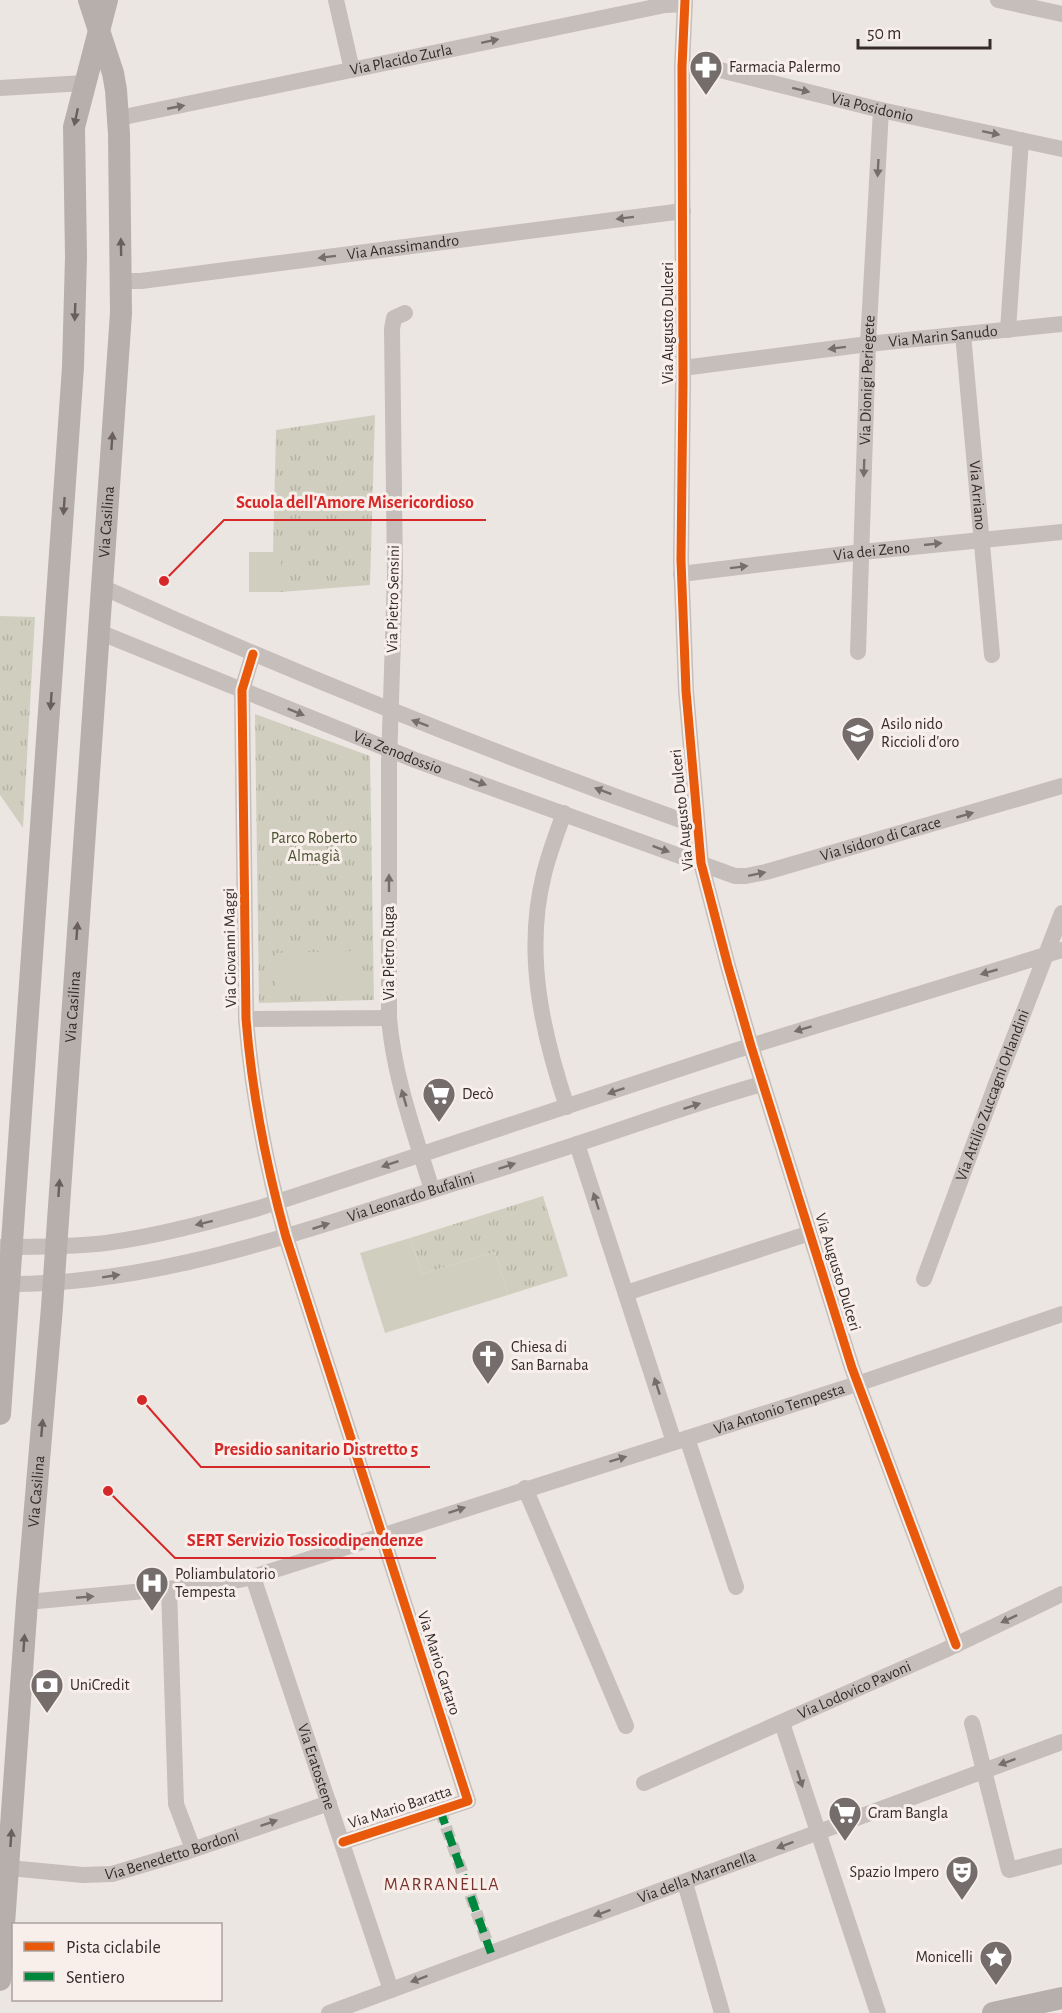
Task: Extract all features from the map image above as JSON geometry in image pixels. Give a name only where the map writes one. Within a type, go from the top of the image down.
[{"type":"main road","name":"Via Casilina","points":[[0,1980],[53,1284],[121,313],[119,118],[115,81],[89,0]]},
{"type":"main road","points":[[0,1414],[5,1247],[48,743],[73,367],[76,257],[73,136],[84,83],[107,0]]},
{"type":"main road","points":[[993,2013],[1057,2003]]},
{"type":"street","points":[[336,0],[352,70]]},
{"type":"street","points":[[998,0],[1062,14]]},
{"type":"street","name":"Via Placido Zurla","points":[[119,118],[685,2]]},
{"type":"street","name":"Via Augusto Dulceri","points":[[685,2],[682,67],[681,574],[686,691],[701,863],[762,1084],[857,1384],[956,1645]]},
{"type":"street","name":"Via Posidonio","points":[[682,67],[712,68],[881,110],[1062,148]]},
{"type":"street","points":[[0,88],[84,83]]},
{"type":"street","name":"Via Dionigi Periegete","points":[[858,652],[868,344],[881,110]]},
{"type":"street","points":[[1008,330],[1022,140]]},
{"type":"street","name":"Via Anassimandro","points":[[121,282],[683,211]]},
{"type":"street","name":"Via Pietro Sensini","points":[[389,749],[392,712],[394,575],[392,329],[394,318],[405,313]]},
{"type":"street","name":"Via Marin Sanudo","points":[[683,368],[868,344],[1062,324]]},
{"type":"street","name":"Via Arriano","points":[[963,334],[992,655]]},
{"type":"street","name":"Via dei Zeno","points":[[681,574],[862,552],[1062,532]]},
{"type":"street","points":[[102,587],[392,712],[697,826]]},
{"type":"street","name":"Via Zenodossio","points":[[99,632],[389,749],[701,863]]},
{"type":"street","name":"Via Giovanni Maggi","points":[[253,654],[242,690],[246,1019],[249,1059],[259,1121],[286,1237]]},
{"type":"street","name":"Via Pietro Ruga","points":[[389,749],[389,1018],[396,1070],[432,1190]]},
{"type":"street","name":"Via Isidoro di Carace","points":[[701,863],[735,876],[755,875],[1062,786]]},
{"type":"street","points":[[564,813],[543,876],[537,924],[536,962],[542,1019],[550,1054],[567,1107]]},
{"type":"street","name":"Via Attilio Zuccagni Orlandini","points":[[924,1279],[1062,913]]},
{"type":"street","points":[[5,1247],[55,1247],[108,1243],[169,1231],[277,1202],[751,1046],[1062,950]]},
{"type":"street","points":[[246,1019],[389,1018]]},
{"type":"street","name":"Via Leonardo Bufalini","points":[[5,1285],[53,1284],[114,1276],[286,1237],[762,1084]]},
{"type":"street","points":[[578,1144],[626,1293],[736,1587]]},
{"type":"street","points":[[626,1293],[810,1233]]},
{"type":"street","points":[[27,1602],[220,1584],[253,1576],[383,1534],[286,1237]]},
{"type":"street","name":"Via Antonio Tempesta","points":[[383,1534],[857,1384],[1062,1314]]},
{"type":"street","points":[[525,1488],[626,1726]]},
{"type":"street","name":"Via Mario Cartaro","points":[[383,1534],[468,1801]]},
{"type":"street","name":"Via Eratostene","points":[[253,1576],[391,1990]]},
{"type":"street","points":[[169,1589],[176,1804],[193,1849]]},
{"type":"street","name":"Via Lodovico Pavoni","points":[[644,1783],[956,1645],[1062,1594]]},
{"type":"street","points":[[782,1723],[878,2013]]},
{"type":"street","points":[[972,1723],[1009,1870],[1062,1856]]},
{"type":"street","name":"Via della Marranella","points":[[329,2013],[1062,1742]]},
{"type":"street","name":"Via Mario Baratta","points":[[343,1842],[468,1801]]},
{"type":"street","name":"Via Benedetto Bordoni","points":[[9,1868],[83,1875],[112,1874],[329,1803]]},
{"type":"street","points":[[686,1882],[722,2013]]},
{"type":"green space","points":[[375,415],[370,585],[281,592],[281,553],[273,552],[276,430]]},
{"type":"green space","points":[[249,552],[281,552],[281,592],[249,592]]},
{"type":"green space","points":[[0,616],[35,617],[23,828],[0,795]]},
{"type":"green space","name":"Parco Roberto Almagià","points":[[255,714],[370,756],[374,1000],[259,1003]]},
{"type":"green space","points":[[356,951],[357,992],[276,992],[276,953]]},
{"type":"green space","points":[[543,1196],[568,1276],[508,1295],[495,1252],[422,1274],[410,1238]]},
{"type":"green space","points":[[410,1238],[422,1274],[495,1252],[508,1295],[385,1333],[360,1253]]},
{"type":"tunnel","points":[[440,1810],[491,1953]]},
{"type":"marked path","points":[[440,1810],[491,1953]]},
{"type":"cycle path","points":[[685,0],[682,67],[681,560],[686,691],[701,863],[751,1046],[852,1368],[956,1645]]},
{"type":"cycle path","points":[[253,654],[242,690],[246,1019],[261,1129],[286,1237],[468,1801],[343,1842]]},
{"type":"place","name":"Farmacia Palermo","points":[[706,96]]},
{"type":"place","name":"Scuola dell'Amore Misericordioso","points":[[164,581]]},
{"type":"place","name":"Asilo nido Riccioli d'oro","points":[[858,762]]},
{"type":"place","name":"Decò","points":[[439,1123]]},
{"type":"place","name":"Chiesa di San Barnaba","points":[[488,1385]]},
{"type":"place","name":"Presidio sanitario Distretto 5","points":[[142,1400]]},
{"type":"place","name":"SERT Servizio Tossicodipendenze","points":[[108,1491]]},
{"type":"place","name":"Poliambulatorio Tempesta","points":[[152,1612]]},
{"type":"place","name":"UniCredit","points":[[47,1714]]},
{"type":"place","name":"Gram Bangla","points":[[845,1842]]},
{"type":"place","name":"Spazio Impero","points":[[962,1901]]},
{"type":"place","name":"Monicelli","points":[[996,1986]]},
{"type":"district","name":"MARRANELLA","points":[[442,1885]]}]
